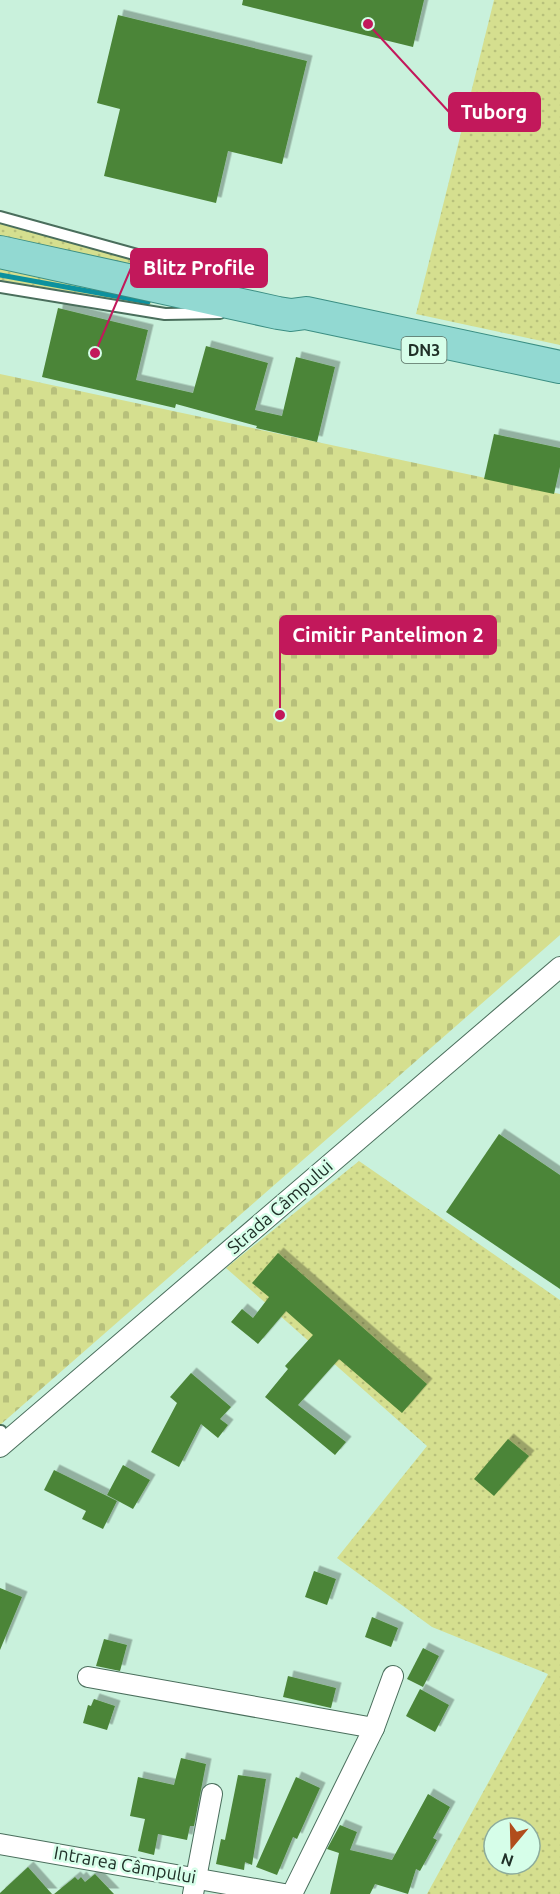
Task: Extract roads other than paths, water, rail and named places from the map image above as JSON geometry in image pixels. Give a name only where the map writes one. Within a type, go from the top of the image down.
[{"type":"main road","name":"DN3","points":[[0,252],[284,314],[306,313],[560,367]]},
{"type":"main road","name":"DN3","points":[[284,314],[303,325],[560,379]]},
{"type":"street","name":"Strada Câmpului","points":[[0,1447],[560,967]]},
{"type":"street","points":[[292,1894],[374,1728],[393,1676]]},
{"type":"street","points":[[88,1677],[374,1728]]},
{"type":"street","points":[[194,1885],[212,1794]]},
{"type":"street","name":"Intrarea Câmpului","points":[[0,1844],[194,1885],[284,1894]]},
{"type":"lane","points":[[0,217],[152,259],[284,314]]},
{"type":"lane","points":[[0,287],[165,314],[284,314]]},
{"type":"waterway","points":[[0,275],[148,302]]},
{"type":"place","name":"Tuborg","points":[[368,24]]},
{"type":"place","name":"Blitz Profile","points":[[95,353]]},
{"type":"place","name":"Cimitir Pantelimon 2","points":[[280,715]]}]
